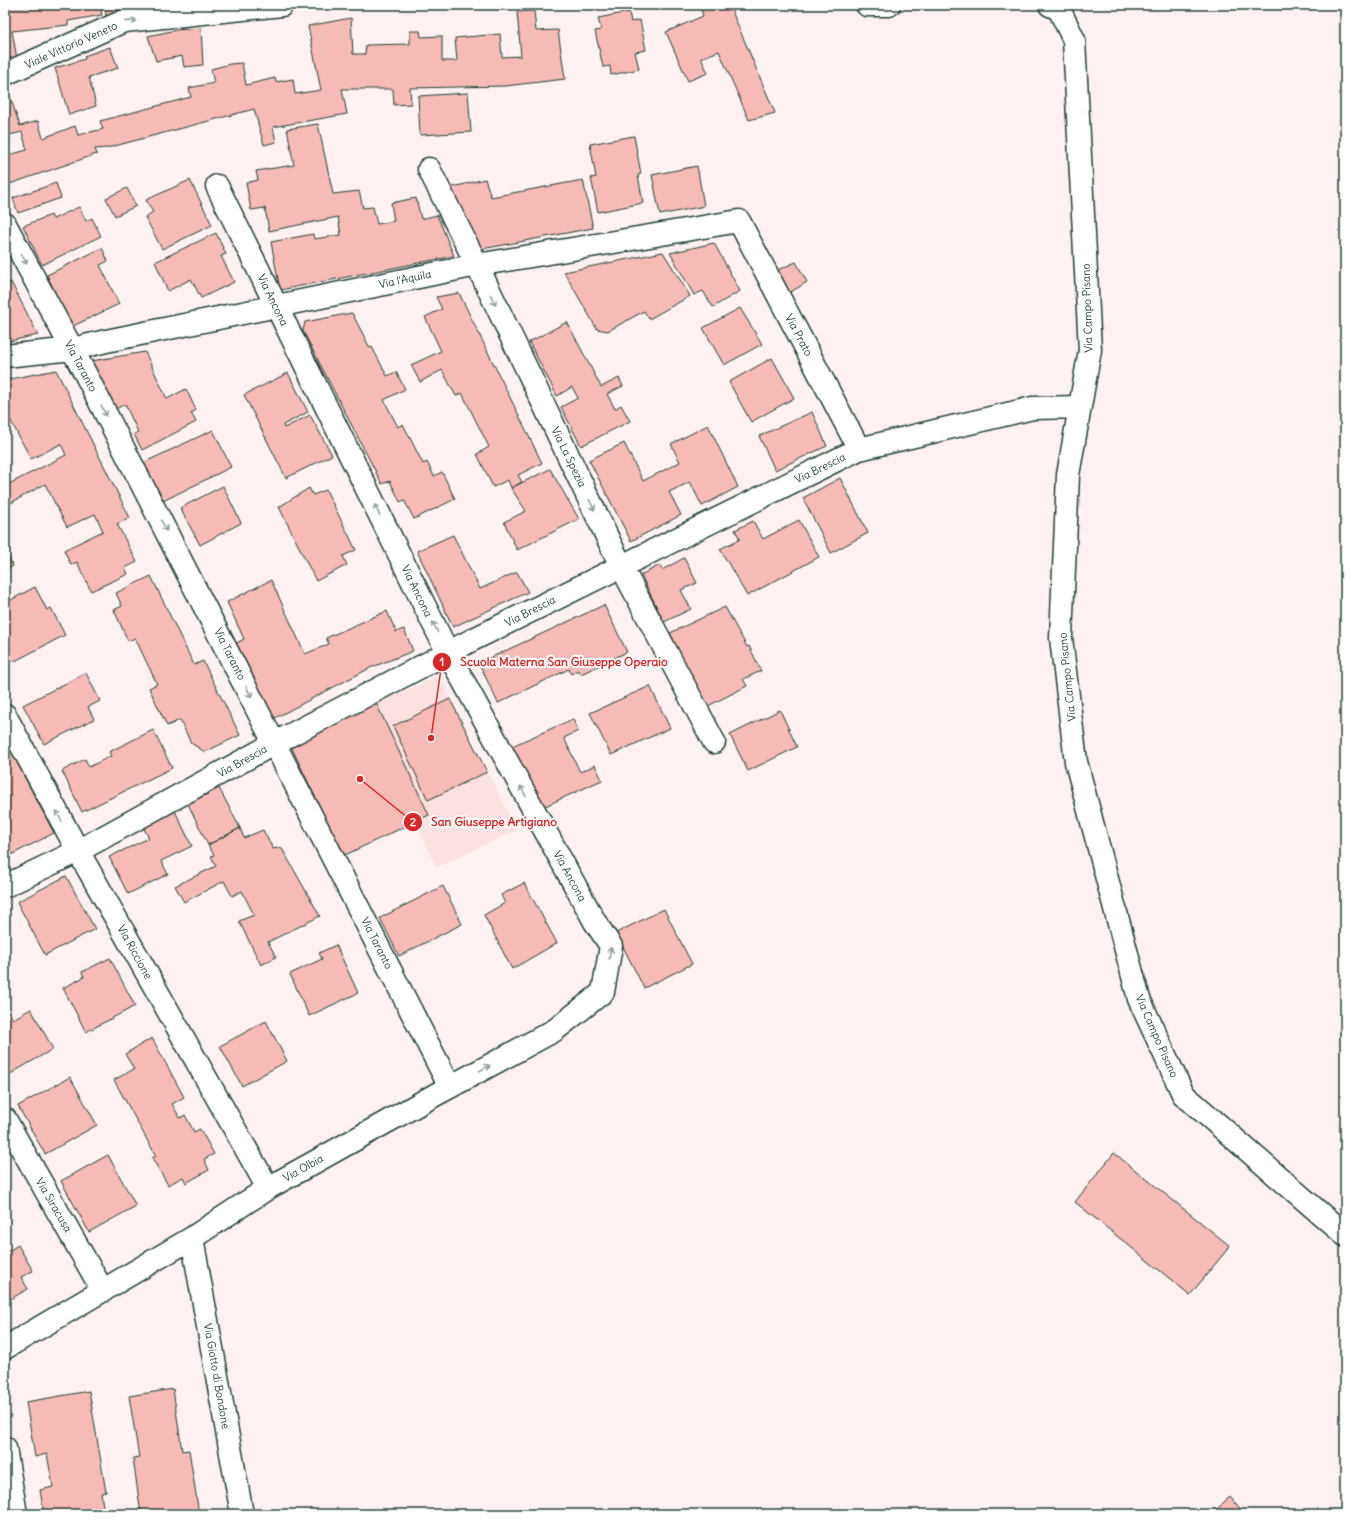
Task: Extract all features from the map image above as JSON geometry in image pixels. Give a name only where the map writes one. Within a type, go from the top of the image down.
[{"type":"street","name":"Viale Vittorio Veneto","points":[[5,74],[124,21],[282,5]]},
{"type":"street","points":[[867,5],[889,5]]},
{"type":"street","name":"Via Campo Pisano","points":[[1055,7],[1074,40],[1090,342],[1090,350],[1068,475],[1061,638],[1076,762],[1139,999],[1183,1094],[1345,1235]]},
{"type":"street","name":"Via La Spezia","points":[[429,169],[621,566],[714,742]]},
{"type":"street","name":"Via Ancona","points":[[217,186],[448,653],[595,922],[611,946],[603,992]]},
{"type":"street","name":"Via l'Aquila","points":[[5,356],[73,349],[106,340],[476,265],[739,221]]},
{"type":"street","name":"Via Prato","points":[[739,221],[859,449]]},
{"type":"street","name":"Via Taranto","points":[[5,224],[73,349],[450,1087]]},
{"type":"street","name":"Via Brescia","points":[[5,886],[78,850],[275,743],[448,653],[859,449],[1034,408],[1080,408]]},
{"type":"street","name":"Via Riccione","points":[[5,715],[78,850],[268,1188]]},
{"type":"street","name":"Via Olbia","points":[[5,1348],[192,1238],[268,1188],[555,1030],[603,992]]},
{"type":"street","name":"Via Siracusa","points":[[5,1118],[103,1291]]},
{"type":"street","name":"Via Giotto di Bondone","points":[[192,1238],[242,1514]]},
{"type":"street","points":[[5,1448],[16,1514]]},
{"type":"shaded area","points":[[439,676],[517,830],[437,867],[415,822],[429,815],[376,703]]},
{"type":"building","points":[[100,5],[102,15],[68,21],[68,25],[12,31],[17,59],[5,63],[5,6]]},
{"type":"building","points":[[104,5],[121,5],[124,21],[108,25]]},
{"type":"building","points":[[701,9],[731,9],[775,113],[749,120],[719,51],[701,58],[708,73],[688,81],[666,32],[703,16]]},
{"type":"building","points":[[534,11],[536,31],[558,30],[565,79],[505,86],[410,88],[411,104],[394,105],[393,89],[342,89],[347,114],[273,127],[276,142],[264,145],[254,109],[107,148],[95,149],[97,154],[7,185],[5,182],[5,156],[27,150],[22,132],[5,136],[5,88],[7,88],[20,126],[38,121],[43,138],[75,126],[78,135],[103,129],[100,121],[191,97],[189,88],[214,83],[211,69],[230,64],[242,63],[246,85],[275,78],[276,82],[293,79],[295,94],[321,90],[308,26],[351,18],[353,54],[365,54],[366,45],[410,44],[410,31],[420,31],[421,37],[442,36],[442,61],[457,61],[455,38],[500,34],[502,57],[521,56],[517,12]]},
{"type":"building","points":[[629,12],[631,22],[640,20],[646,50],[635,52],[639,69],[611,75],[610,66],[603,67],[595,31],[601,30],[598,18]]},
{"type":"building","points":[[201,28],[203,65],[184,67],[182,56],[156,61],[148,36],[176,30]]},
{"type":"building","points":[[110,47],[118,68],[89,77],[96,106],[69,115],[55,68],[85,59],[84,56]]},
{"type":"building","points":[[468,93],[471,132],[420,135],[418,96]]},
{"type":"building","points":[[318,124],[333,194],[359,191],[363,208],[373,207],[377,224],[394,221],[391,203],[416,198],[421,219],[437,215],[454,256],[280,290],[271,242],[313,234],[314,239],[341,235],[338,217],[269,231],[265,208],[251,210],[246,183],[258,180],[256,171],[294,165],[287,129]]},
{"type":"building","points":[[634,136],[641,174],[638,175],[643,203],[598,212],[591,178],[596,177],[590,144]]},
{"type":"building","points":[[697,166],[704,206],[660,215],[652,175]]},
{"type":"building","points":[[485,179],[491,197],[583,180],[593,228],[482,249],[449,188]]},
{"type":"building","points":[[190,180],[212,225],[162,249],[145,217],[153,212],[146,200]]},
{"type":"building","points":[[56,183],[61,198],[18,213],[13,198]]},
{"type":"building","points":[[127,188],[136,206],[115,216],[106,198]]},
{"type":"building","points":[[79,207],[86,221],[92,218],[101,236],[42,265],[23,226],[51,215],[53,219]]},
{"type":"building","points":[[216,233],[226,254],[221,256],[234,282],[201,298],[191,279],[168,291],[155,262]]},
{"type":"building","points":[[714,243],[740,291],[713,307],[703,291],[694,295],[670,253]]},
{"type":"building","points":[[102,248],[108,261],[100,265],[119,304],[71,327],[47,275]]},
{"type":"building","points":[[663,252],[690,296],[649,319],[644,311],[608,331],[597,329],[564,272]]},
{"type":"building","points":[[796,262],[807,282],[786,295],[773,272]]},
{"type":"building","points":[[11,282],[38,335],[5,342],[5,285]]},
{"type":"building","points":[[459,293],[542,463],[518,475],[522,482],[511,488],[508,480],[493,487],[477,454],[489,447],[462,393],[456,396],[442,370],[420,382],[411,365],[441,351],[425,317],[442,309],[436,297]]},
{"type":"building","points":[[740,308],[762,344],[724,365],[703,328]]},
{"type":"building","points":[[352,313],[370,348],[372,347],[387,376],[396,372],[405,389],[384,400],[398,427],[403,424],[423,464],[427,462],[434,476],[442,472],[455,499],[414,519],[404,500],[400,502],[390,481],[382,484],[303,331],[305,322]]},
{"type":"building","points":[[567,322],[601,387],[619,378],[623,386],[607,394],[615,409],[621,405],[630,421],[581,446],[561,407],[578,398],[572,387],[557,396],[529,342]]},
{"type":"building","points":[[145,352],[167,399],[186,389],[196,410],[191,413],[196,422],[142,450],[134,434],[138,432],[125,404],[116,409],[91,361]]},
{"type":"building","points":[[772,358],[794,398],[751,422],[729,382]]},
{"type":"building","points":[[56,370],[130,518],[117,524],[137,562],[125,568],[128,574],[91,591],[77,562],[71,565],[64,550],[103,531],[95,514],[67,527],[45,484],[9,504],[5,497],[5,486],[66,455],[61,444],[31,459],[5,410],[5,380]]},
{"type":"building","points":[[288,373],[308,412],[283,425],[284,428],[310,415],[332,455],[286,478],[244,395]]},
{"type":"building","points":[[812,412],[827,446],[775,470],[759,436]]},
{"type":"building","points":[[708,425],[738,487],[702,506],[690,482],[669,492],[681,515],[631,541],[589,460],[624,443],[643,481],[680,462],[671,444]]},
{"type":"building","points":[[213,430],[231,467],[163,501],[143,463]]},
{"type":"building","points":[[550,469],[579,519],[517,550],[504,522],[526,511],[511,488]]},
{"type":"building","points":[[840,478],[868,533],[831,553],[803,498]]},
{"type":"building","points":[[223,486],[241,523],[200,545],[180,508]]},
{"type":"building","points":[[309,488],[313,495],[326,490],[356,550],[343,556],[347,565],[316,581],[279,507]]},
{"type":"building","points":[[799,520],[819,557],[747,596],[720,549],[740,539],[735,530],[753,521],[763,539]]},
{"type":"building","points":[[453,535],[480,589],[517,572],[528,592],[453,627],[417,551]]},
{"type":"building","points":[[5,550],[13,566],[5,570]]},
{"type":"building","points":[[684,558],[697,583],[681,590],[691,609],[664,622],[641,575],[660,565],[662,570]]},
{"type":"building","points":[[151,576],[194,665],[203,661],[240,735],[205,752],[191,743],[180,720],[167,726],[149,688],[157,684],[135,638],[128,641],[114,610],[122,606],[116,593]]},
{"type":"building","points":[[271,580],[305,654],[329,644],[326,638],[387,611],[396,632],[404,629],[413,651],[370,668],[273,719],[235,644],[244,639],[227,602]]},
{"type":"building","points":[[35,587],[47,610],[51,608],[65,635],[13,662],[5,647],[5,603]]},
{"type":"building","points":[[604,605],[627,652],[581,674],[578,670],[571,674],[569,669],[498,703],[479,663]]},
{"type":"building","points":[[725,607],[747,647],[749,646],[761,671],[743,679],[747,686],[706,707],[670,633]]},
{"type":"building","points":[[86,673],[100,701],[88,707],[94,719],[44,744],[23,705]]},
{"type":"building","points":[[650,686],[670,728],[611,755],[590,713]]},
{"type":"building","points":[[450,699],[487,772],[428,800],[393,726]]},
{"type":"building","points":[[376,703],[429,815],[343,856],[290,744]]},
{"type":"building","points":[[780,710],[797,747],[748,771],[730,735]]},
{"type":"building","points":[[573,719],[578,731],[564,738],[580,772],[595,765],[602,780],[541,808],[512,746]]},
{"type":"building","points":[[153,730],[172,768],[82,812],[62,771],[85,759],[89,767],[111,756],[109,752]]},
{"type":"building","points":[[11,751],[54,833],[5,858],[5,754]]},
{"type":"building","points":[[219,788],[240,828],[208,845],[188,804]]},
{"type":"building","points":[[175,811],[192,846],[161,861],[168,874],[128,894],[109,857],[149,838],[143,827]]},
{"type":"building","points":[[240,828],[244,838],[263,830],[273,849],[281,847],[320,916],[268,942],[276,957],[261,965],[239,921],[254,915],[242,891],[232,896],[224,881],[184,902],[175,886],[216,866],[211,856],[214,855],[208,845]]},
{"type":"building","points":[[66,876],[95,929],[45,955],[17,902]]},
{"type":"building","points":[[524,883],[557,943],[512,969],[484,915],[505,903],[501,895]]},
{"type":"building","points":[[443,886],[462,924],[399,956],[380,918]]},
{"type":"building","points":[[664,909],[692,964],[644,988],[616,933]]},
{"type":"building","points":[[336,945],[358,993],[309,1016],[290,974],[322,959],[319,953]]},
{"type":"building","points":[[110,958],[135,1006],[86,1032],[63,988],[84,977],[82,972]]},
{"type":"building","points":[[31,1009],[53,1049],[5,1077],[5,1011],[7,1010],[13,1019]]},
{"type":"building","points":[[266,1021],[287,1061],[242,1086],[220,1046]]},
{"type":"building","points":[[152,1038],[184,1097],[172,1104],[180,1118],[185,1115],[194,1132],[200,1129],[214,1154],[204,1159],[209,1170],[186,1183],[183,1177],[168,1185],[152,1158],[156,1156],[114,1080],[134,1069],[125,1054]]},
{"type":"building","points":[[70,1077],[97,1125],[45,1154],[18,1106]]},
{"type":"building","points":[[1114,1153],[1230,1246],[1190,1295],[1075,1202]]},
{"type":"building","points":[[108,1155],[136,1206],[89,1232],[61,1181]]},
{"type":"building","points":[[18,1245],[33,1271],[21,1277],[28,1289],[5,1302],[5,1253]]},
{"type":"building","points":[[173,1389],[182,1451],[189,1450],[199,1514],[141,1514],[133,1458],[139,1457],[129,1396]]},
{"type":"building","points":[[89,1391],[106,1492],[101,1493],[104,1514],[44,1514],[40,1490],[53,1487],[47,1454],[35,1457],[26,1402]]},
{"type":"building","points":[[1230,1497],[1245,1514],[1210,1514]]},
{"type":"place","name":"Scuola Materna San Giuseppe Operaio","points":[[431,738]]},
{"type":"place","name":"San Giuseppe Artigiano","points":[[360,779]]}]
